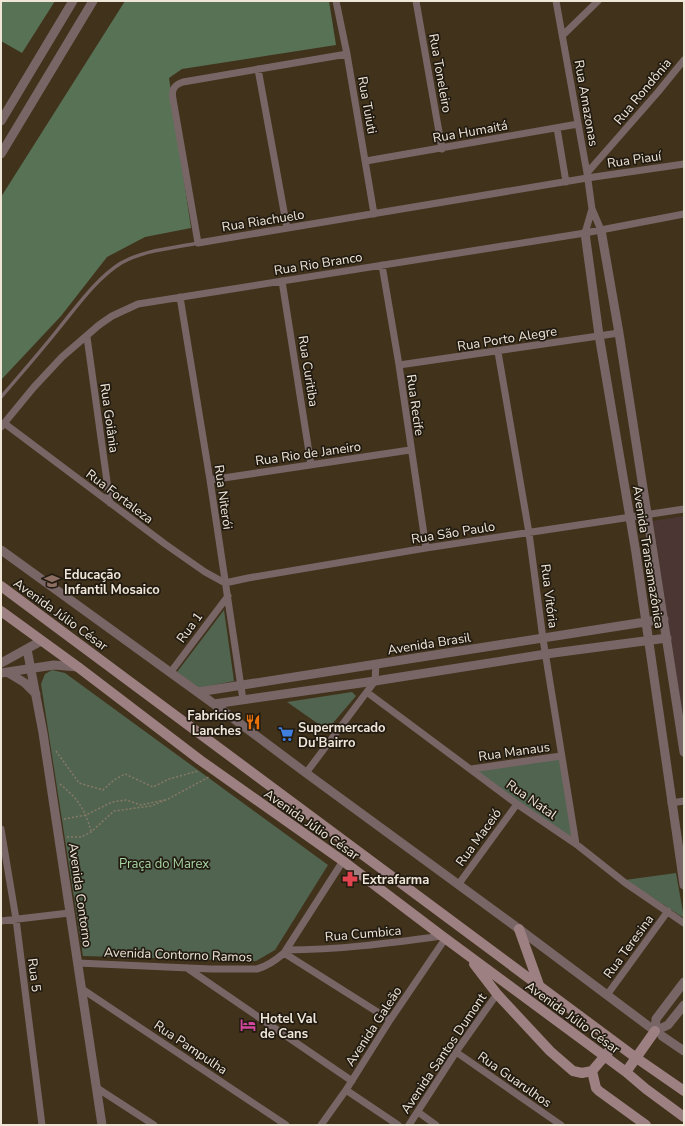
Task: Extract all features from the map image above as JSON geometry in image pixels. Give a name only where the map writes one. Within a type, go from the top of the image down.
[{"type":"main road","name":"Avenida Júlio César","points":[[1,586],[684,1092]]},
{"type":"main road","name":"Avenida Júlio César","points":[[1,611],[214,770],[343,860],[443,938],[605,1056],[684,1117]]},
{"type":"main road","points":[[519,929],[539,985]]},
{"type":"main road","points":[[466,954],[497,994],[550,1051],[573,1071],[582,1073],[592,1071],[616,1043]]},
{"type":"main road","points":[[626,1072],[635,1057],[656,1032]]},
{"type":"main road","points":[[592,1071],[596,1088],[615,1104],[646,1125]]},
{"type":"street","points":[[1,121],[73,1]]},
{"type":"street","points":[[1,154],[93,1]]},
{"type":"street","name":"Rua Tuiuti","points":[[336,1],[347,54],[374,214]]},
{"type":"street","name":"Rua Toneleiro","points":[[416,1],[442,149]]},
{"type":"street","name":"Rua Amazonas","points":[[556,1],[592,209],[601,230]]},
{"type":"street","points":[[563,35],[598,1]]},
{"type":"street","points":[[198,243],[172,94],[176,85],[183,82],[258,68],[347,54]]},
{"type":"street","name":"Rua Rondônia","points":[[587,175],[684,60]]},
{"type":"street","points":[[258,68],[287,228]]},
{"type":"street","name":"Rua Humaitá","points":[[366,161],[442,149],[578,124]]},
{"type":"street","points":[[557,128],[566,182]]},
{"type":"street","name":"Rua Piauí","points":[[587,175],[684,164]]},
{"type":"street","name":"Rua Riachuelo","points":[[198,243],[566,182],[587,175]]},
{"type":"street","name":"Rua Amazonas","points":[[585,233],[592,209]]},
{"type":"street","name":"Rua Rio Branco","points":[[2,425],[62,357],[87,337],[99,324],[125,309],[138,304],[585,233],[684,214]]},
{"type":"street","name":"Avenida Transamazônica","points":[[601,230],[619,333],[684,752]]},
{"type":"street","name":"Avenida Transamazônica","points":[[585,233],[599,335],[630,517],[649,641],[671,803],[684,885]]},
{"type":"street","name":"Rua Recife","points":[[382,265],[399,366],[410,450],[426,548]]},
{"type":"street","name":"Rua Curitiba","points":[[282,281],[311,465]]},
{"type":"street","name":"Rua Niterói","points":[[180,297],[210,480],[243,700]]},
{"type":"street","name":"Rua Porto Alegre","points":[[399,366],[619,333]]},
{"type":"street","name":"Rua Goiânia","points":[[87,337],[110,503]]},
{"type":"street","name":"Rua Vitória","points":[[498,352],[530,533],[543,638],[576,844]]},
{"type":"street","name":"Rua Fortaleza","points":[[2,425],[199,568],[225,584]]},
{"type":"street","name":"Rua Rio de Janeiro","points":[[210,480],[410,450]]},
{"type":"street","name":"Rua São Paulo","points":[[225,584],[248,578],[426,548],[684,509]]},
{"type":"street","name":"Avenida Júlio César","points":[[1,550],[198,692],[306,774],[519,929],[656,1032],[684,1051]]},
{"type":"street","name":"Rua 1","points":[[170,673],[228,596]]},
{"type":"street","name":"Avenida Brasil","points":[[198,692],[664,619]]},
{"type":"street","points":[[214,704],[375,681],[546,654],[667,638]]},
{"type":"street","points":[[1,663],[41,641]]},
{"type":"street","name":"Avenida Contorno","points":[[27,649],[43,733],[57,820],[69,913],[78,963],[102,1125]]},
{"type":"street","points":[[306,774],[368,693],[375,681],[376,664]]},
{"type":"street","points":[[4,673],[54,665],[78,667]]},
{"type":"street","points":[[4,673],[25,683],[36,695]]},
{"type":"street","name":"Rua Natal","points":[[368,693],[517,804],[576,844],[624,882],[684,923]]},
{"type":"street","name":"Rua Manaus","points":[[471,769],[561,756]]},
{"type":"street","points":[[671,803],[684,801]]},
{"type":"street","name":"Rua Maceió","points":[[458,885],[517,804]]},
{"type":"street","name":"Rua 5","points":[[1,829],[16,919],[42,1125]]},
{"type":"street","name":"Avenida Contorno Ramos","points":[[78,963],[257,969],[273,962],[285,951],[343,860]]},
{"type":"street","name":"Rua Teresina","points":[[607,995],[668,911]]},
{"type":"street","points":[[1,922],[69,913]]},
{"type":"street","name":"Rua Cumbica","points":[[285,951],[443,938]]},
{"type":"street","name":"Avenida Galeão","points":[[321,1125],[352,1081],[443,938]]},
{"type":"street","points":[[285,951],[390,1020]]},
{"type":"street","points":[[186,967],[352,1081]]},
{"type":"street","points":[[656,1032],[656,1019],[684,982]]},
{"type":"street","name":"Rua Pampulha","points":[[82,989],[286,1125]]},
{"type":"street","name":"Avenida Santos Dumont","points":[[409,1125],[456,1052],[497,994]]},
{"type":"street","points":[[656,1032],[668,1025],[684,1006]]},
{"type":"street","name":"Rua Guarulhos","points":[[456,1052],[561,1125]]},
{"type":"street","points":[[97,1088],[154,1125]]},
{"type":"street","points":[[346,1090],[398,1125]]},
{"type":"street","points":[[418,1112],[436,1125]]},
{"type":"lane","name":"Rua Riachuelo","points":[[1,397],[75,308],[114,268],[122,263],[145,254],[198,243]]},
{"type":"path","points":[[43,733],[79,783],[103,790],[114,780],[126,774],[153,787],[169,779],[214,770]]},
{"type":"path","points":[[59,836],[81,837],[91,832],[114,811],[151,806],[168,799],[214,770]]},
{"type":"path","points":[[49,775],[74,795],[86,815],[91,832]]},
{"type":"path","points":[[57,820],[86,815],[112,802],[126,800],[141,805],[168,799]]},
{"type":"shaded area","points":[[684,516],[684,726],[653,521]]},
{"type":"green space","points":[[1,1],[55,1],[22,53],[1,41]]},
{"type":"green space","points":[[125,1],[329,1],[336,45],[182,69],[169,78],[191,228],[145,237],[107,257],[61,316],[1,380],[1,197]]},
{"type":"green space","points":[[224,610],[234,681],[199,688],[177,672]]},
{"type":"green space","name":"Praça do Marex","points":[[52,670],[65,673],[328,865],[275,950],[256,961],[83,956],[41,684],[45,674]]},
{"type":"green space","points":[[352,692],[356,696],[327,730],[287,702]]},
{"type":"green space","points":[[561,757],[575,844],[474,769]]},
{"type":"green space","points":[[676,873],[684,918],[625,880]]},
{"type":"place","name":"Educação Infantil Mosaico","points":[[52,581]]},
{"type":"place","name":"Fabricios Lanches","points":[[253,722]]},
{"type":"place","name":"Supermercado Du'Bairro","points":[[286,734]]},
{"type":"place","name":"Extrafarma","points":[[350,879]]},
{"type":"place","name":"Hotel Val de Cans","points":[[248,1025]]}]
